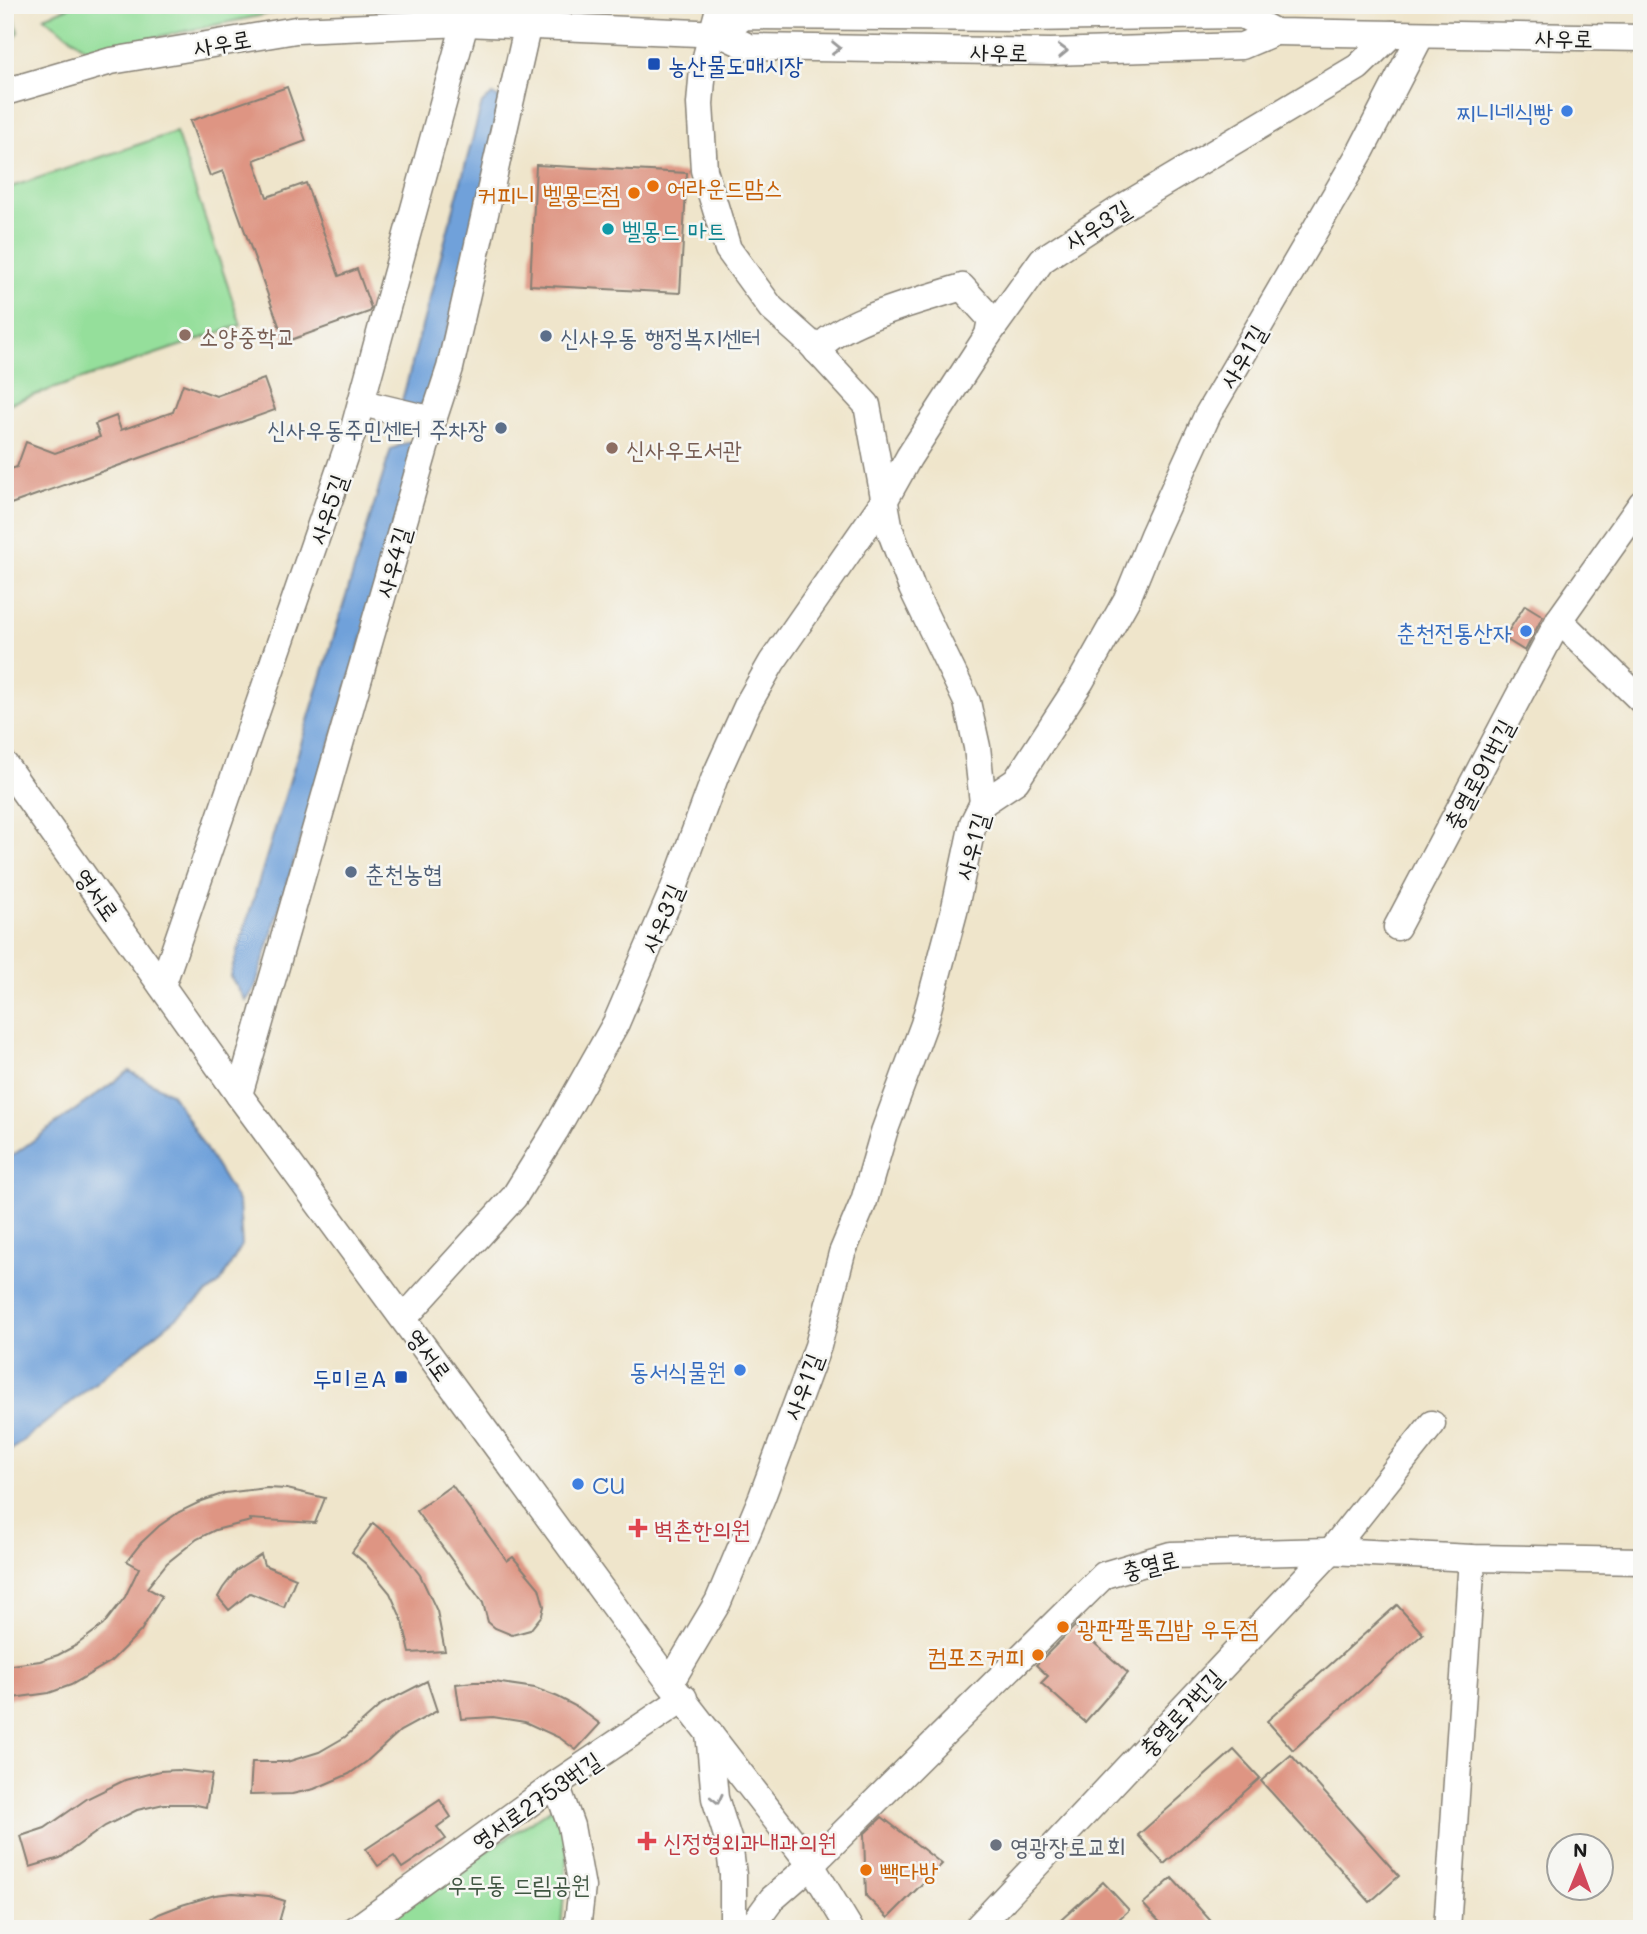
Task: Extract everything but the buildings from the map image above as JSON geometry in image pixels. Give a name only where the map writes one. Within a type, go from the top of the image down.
[{"type":"street","points":[[720,5],[716,34],[703,68],[700,104],[704,170],[728,249],[771,308],[817,351],[867,405],[890,530],[912,588],[967,702],[977,747],[983,803]]},
{"type":"street","name":"사우로","points":[[5,92],[111,61],[296,30],[465,23],[528,15],[716,34],[744,16],[1025,18],[1242,15],[1276,32],[1642,37]]},
{"type":"street","name":"사우4길","points":[[239,1094],[450,368],[528,15]]},
{"type":"street","name":"사우5길","points":[[162,986],[362,403],[465,23]]},
{"type":"street","name":"사우3길","points":[[404,1318],[514,1197],[555,1131],[616,1023],[674,888],[715,777],[748,704],[772,662],[886,498],[909,457],[988,335],[1042,260],[1120,209],[1358,67],[1392,34]]},
{"type":"street","name":"사우1길","points":[[677,1690],[762,1497],[818,1346],[842,1253],[864,1201],[884,1132],[924,1024],[954,912],[973,823],[983,803],[1016,781],[1081,681],[1127,599],[1153,535],[1209,414],[1361,150],[1421,35]]},
{"type":"street","points":[[817,351],[823,343],[865,318],[962,287],[991,320],[988,335]]},
{"type":"street","points":[[362,403],[433,420]]},
{"type":"street","name":"충열로91번길","points":[[1397,927],[1559,620],[1642,503]]},
{"type":"street","points":[[1559,620],[1642,701]]},
{"type":"street","name":"영서로","points":[[5,765],[239,1094],[677,1690],[811,1866]]},
{"type":"street","name":"충열로7번길","points":[[976,1929],[1331,1551],[1432,1424]]},
{"type":"street","name":"충열로","points":[[811,1866],[1104,1575],[1171,1555],[1331,1551],[1472,1558],[1642,1561]]},
{"type":"street","points":[[1447,1929],[1472,1558]]},
{"type":"street","name":"영서로2753번길","points":[[363,1927],[556,1784],[677,1690]]},
{"type":"street","points":[[709,1732],[715,1798],[729,1842],[733,1875],[733,1929]]},
{"type":"street","points":[[556,1784],[571,1826],[582,1887],[577,1929]]},
{"type":"street","points":[[750,1929],[772,1899],[811,1866],[850,1929]]},
{"type":"green space","points":[[74,5],[312,5],[89,51],[44,17]]},
{"type":"green space","points":[[15,17],[18,32],[5,54],[5,21]]},
{"type":"green space","points":[[176,132],[241,325],[5,405],[5,189]]},
{"type":"green space","name":"우두동 드림공원","points":[[555,1806],[569,1830],[561,1929],[390,1929],[375,1924]]},
{"type":"water","points":[[493,95],[510,102],[429,399],[411,411],[400,408],[482,103]]},
{"type":"water","points":[[414,440],[420,450],[255,988],[246,1001],[230,976],[391,449]]},
{"type":"water","points":[[129,1071],[172,1094],[239,1203],[242,1245],[220,1283],[5,1455],[5,1161]]},
{"type":"place","name":"농산물도매시장","points":[[654,64]]},
{"type":"place","name":"찌니네식빵","points":[[1567,111]]},
{"type":"place","name":"어라운드맘스","points":[[653,186]]},
{"type":"place","name":"커피니 벨몽드점","points":[[634,193]]},
{"type":"place","name":"벨몽드 마트","points":[[608,229]]},
{"type":"place","name":"소양중학교","points":[[185,335]]},
{"type":"place","name":"신사우동 행정복지센터","points":[[546,336]]},
{"type":"place","name":"신사우동주민센터 주차장","points":[[501,428]]},
{"type":"place","name":"신사우도서관","points":[[612,448]]},
{"type":"place","name":"춘천전통산자","points":[[1526,631]]},
{"type":"place","name":"춘천농협","points":[[351,872]]},
{"type":"place","name":"동서식물원","points":[[740,1370]]},
{"type":"place","name":"두미르A","points":[[401,1377]]},
{"type":"place","name":"CU","points":[[578,1484]]},
{"type":"place","name":"벽촌한의원","points":[[638,1528]]},
{"type":"place","name":"광판팔뚝김밥 우두점","points":[[1063,1627]]},
{"type":"place","name":"컴포즈커피","points":[[1038,1655]]},
{"type":"place","name":"신정형외과내과의원","points":[[647,1841]]},
{"type":"place","name":"영광장로교회","points":[[996,1845]]},
{"type":"place","name":"빽다방","points":[[866,1870]]}]
